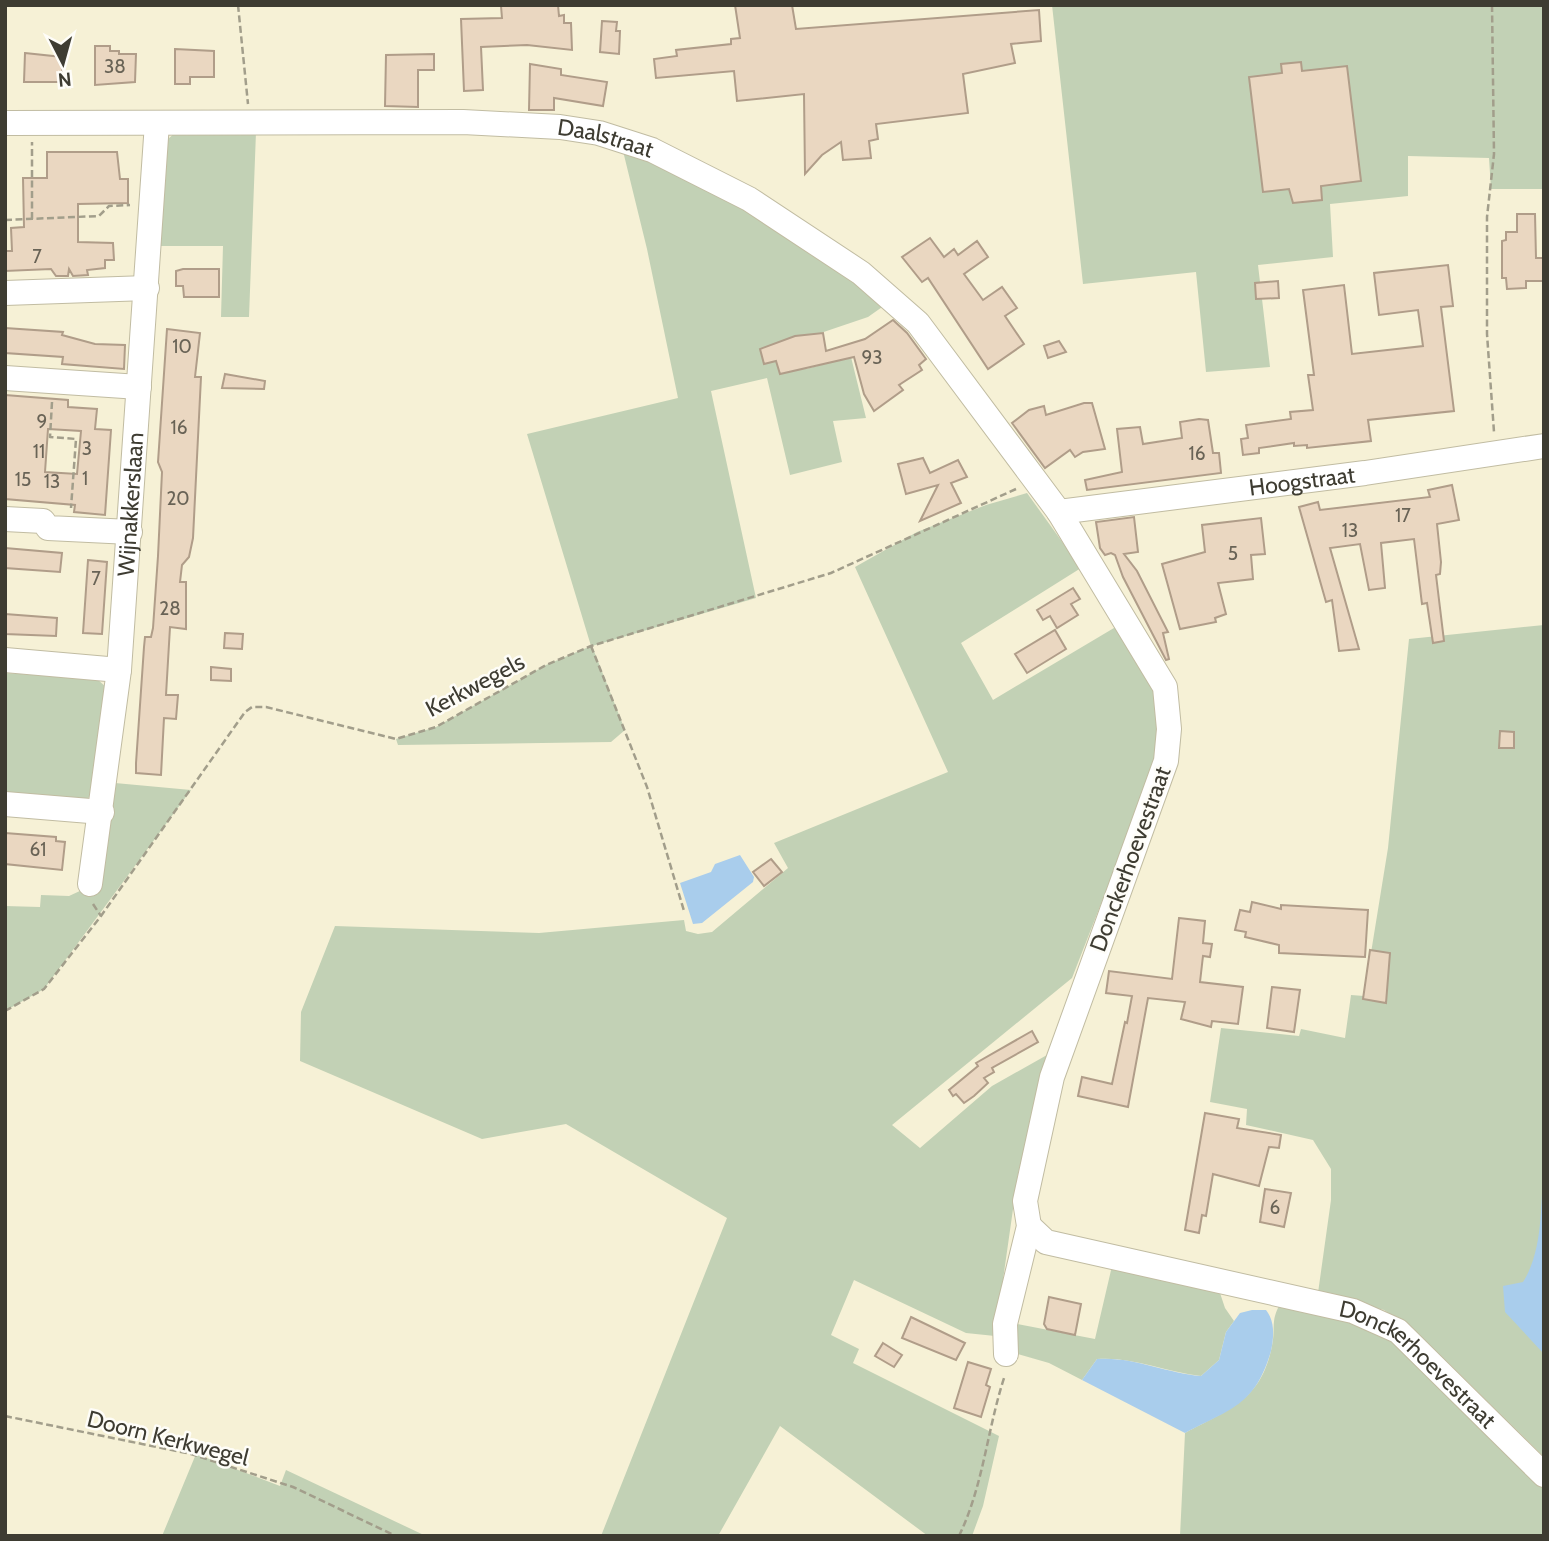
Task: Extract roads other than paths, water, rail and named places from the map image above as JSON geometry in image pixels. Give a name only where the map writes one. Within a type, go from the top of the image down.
[{"type":"street","name":"Daalstraat","points":[[5,123],[463,121],[559,127],[599,133],[652,150],[749,199],[830,251],[889,295],[918,323],[1059,512]]},
{"type":"street","name":"Wijnakkerslaan","points":[[90,884],[102,812],[119,670],[158,123]]},
{"type":"street","points":[[5,293],[146,288]]},
{"type":"street","points":[[5,378],[139,387]]},
{"type":"street","name":"Hoogstraat","points":[[1059,512],[1365,473],[1544,446]]},
{"type":"street","name":"Donckerhoevestraat","points":[[1006,1354],[1004,1324],[1029,1226],[1024,1201],[1052,1077],[1166,761],[1170,729],[1165,687],[1059,512]]},
{"type":"street","points":[[5,519],[43,521],[58,528],[130,532]]},
{"type":"street","points":[[5,660],[119,670]]},
{"type":"street","points":[[5,804],[102,812]]},
{"type":"street","name":"Donckerhoevestraat","points":[[1029,1226],[1046,1242],[1353,1311],[1398,1331],[1544,1475]]},
{"type":"water","points":[[740,855],[754,877],[753,882],[702,923],[693,924],[680,883],[711,872],[715,864]]},
{"type":"water","points":[[1544,1166],[1544,1354],[1505,1312],[1503,1286],[1523,1282],[1535,1255]]},
{"type":"water","points":[[1266,1310],[1273,1329],[1271,1351],[1257,1384],[1239,1404],[1185,1433],[1082,1380],[1097,1359],[1136,1362],[1201,1376],[1219,1360],[1226,1332],[1240,1313]]}]
